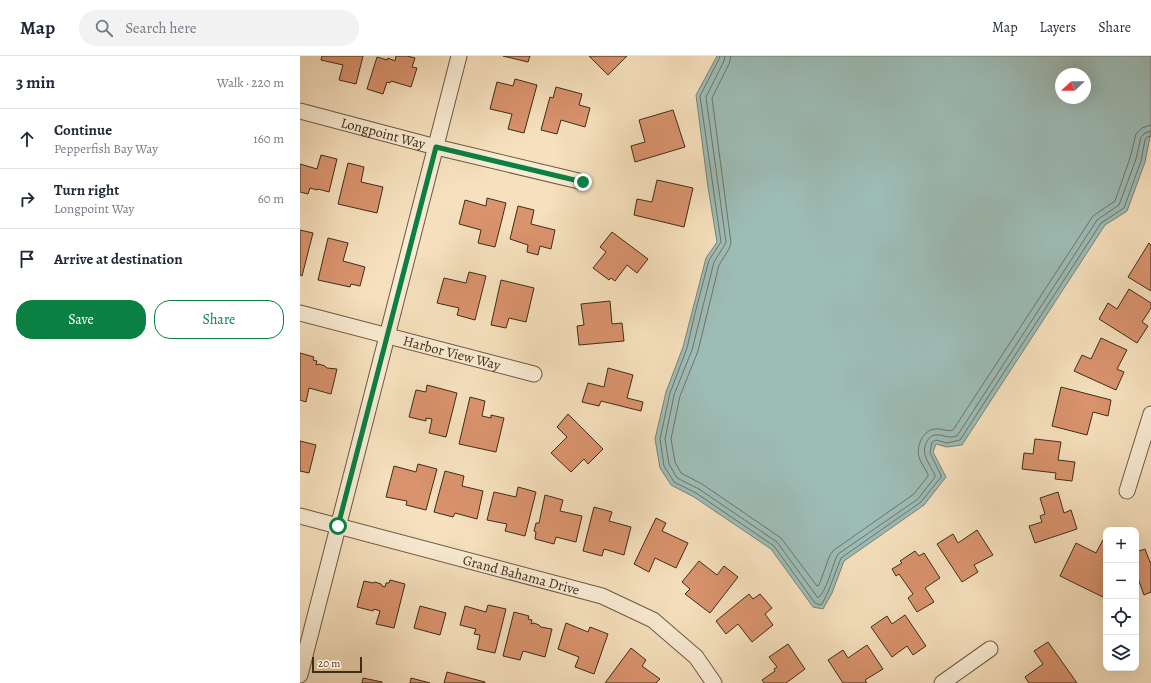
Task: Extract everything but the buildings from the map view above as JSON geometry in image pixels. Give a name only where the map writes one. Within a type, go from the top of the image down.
[{"type":"street","points":[[300,675],[303,650],[338,526],[459,56]]},
{"type":"street","name":"Longpoint Way","points":[[300,111],[436,147],[583,182]]},
{"type":"street","name":"Harbor View Way","points":[[300,313],[534,374]]},
{"type":"street","points":[[1127,491],[1151,414]]},
{"type":"street","name":"Grand Bahama Drive","points":[[300,516],[602,596],[653,620],[696,657],[714,683]]},
{"type":"street","points":[[942,683],[990,649]]},
{"type":"water","points":[[717,56],[1151,56],[1151,132],[1145,162],[1127,211],[1105,225],[962,445],[947,447],[936,444],[933,452],[946,477],[924,505],[844,561],[832,593],[823,609],[813,607],[771,549],[694,497],[671,485],[660,468],[655,439],[666,392],[683,347],[706,258],[717,242],[696,95]]},
{"type":"route","points":[[338,526],[436,147],[583,182]]}]
